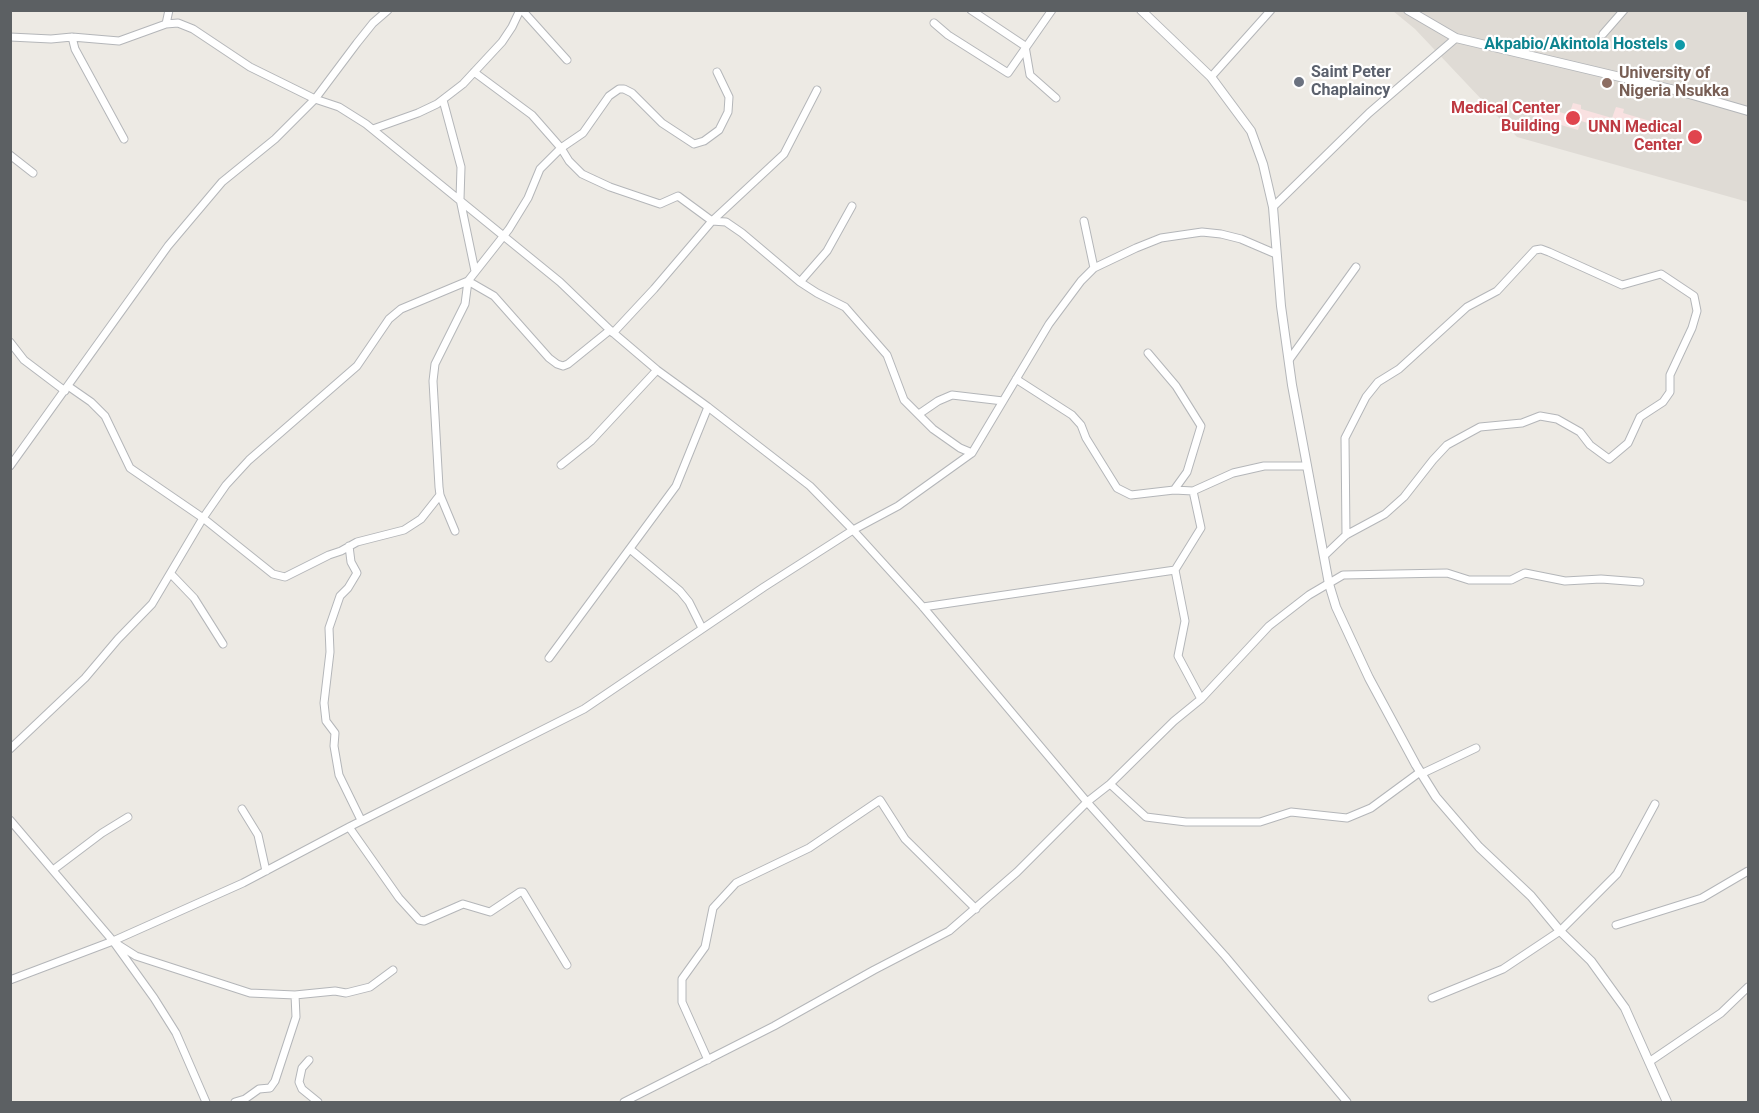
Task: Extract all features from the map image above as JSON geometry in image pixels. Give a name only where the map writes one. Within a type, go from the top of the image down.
[{"type":"street","points":[[166,24],[169,10]]},
{"type":"street","points":[[10,466],[168,246],[222,183],[274,139],[315,99],[368,30],[388,10]]},
{"type":"street","points":[[373,129],[418,113],[443,100],[463,84],[502,42],[521,10],[567,60]]},
{"type":"street","points":[[971,10],[1025,46],[1030,75],[1056,98]]},
{"type":"street","points":[[934,23],[948,35],[1008,73],[1052,10]]},
{"type":"street","points":[[1141,10],[1211,76],[1251,131],[1263,164],[1273,207],[1288,360],[1329,584],[1336,607],[1361,661],[1420,772],[1436,797],[1479,847],[1531,896],[1560,931],[1591,961],[1625,1008],[1667,1102]]},
{"type":"street","points":[[1211,76],[1270,10]]},
{"type":"street","points":[[1408,10],[1456,38],[1679,91],[1749,111]]},
{"type":"street","points":[[1603,34],[1624,10]]},
{"type":"street","points":[[10,37],[119,41],[166,24],[178,23],[193,29],[250,68],[315,99],[339,107],[373,129],[560,282],[612,332],[657,370],[810,486],[923,607],[1087,802],[1225,956],[1347,1102]]},
{"type":"street","points":[[72,38],[75,49],[124,139]]},
{"type":"street","points":[[1273,207],[1369,113],[1456,38]]},
{"type":"street","points":[[474,72],[532,115],[582,174],[610,188],[660,204],[678,196],[712,221],[726,222],[800,282],[845,307],[887,355],[904,400],[933,429],[960,448],[972,453]]},
{"type":"street","points":[[455,531],[440,495],[433,381],[435,364],[465,304],[468,281],[503,236],[528,198],[540,169],[561,148],[582,133],[602,105],[619,89],[632,93],[676,134],[694,144],[704,141],[719,130],[728,112],[729,97],[717,72]]},
{"type":"street","points":[[468,281],[494,296],[549,358],[563,366],[568,364],[612,332],[654,289],[712,221],[784,154],[817,90]]},
{"type":"street","points":[[443,100],[461,167],[460,199],[475,271]]},
{"type":"street","points":[[10,155],[33,173]]},
{"type":"street","points":[[800,282],[827,251],[852,206]]},
{"type":"street","points":[[1084,221],[1094,268]]},
{"type":"street","points":[[10,980],[113,941],[243,883],[349,826],[584,709],[702,628],[853,530],[898,506],[972,453],[1048,324],[1094,268],[1161,238],[1202,232],[1241,239],[1276,254]]},
{"type":"street","points":[[1324,556],[1346,535],[1385,514],[1404,497],[1447,446],[1480,427],[1522,423],[1540,416],[1557,419],[1580,432],[1590,445],[1609,459],[1628,443],[1640,417],[1663,402],[1670,392],[1670,375],[1692,328],[1697,311],[1694,296],[1661,274],[1622,285],[1549,252],[1541,249],[1534,250],[1497,291],[1467,307],[1399,369],[1378,381],[1366,398],[1345,438],[1346,535]]},
{"type":"street","points":[[1288,360],[1356,267]]},
{"type":"street","points":[[10,749],[86,678],[152,603],[203,518],[226,485],[249,460],[357,366],[390,319],[401,309],[468,281]]},
{"type":"street","points":[[10,342],[24,360],[91,402],[105,416],[130,468],[203,518],[273,574],[285,577],[357,542],[404,530],[421,519],[440,495]]},
{"type":"street","points":[[1148,353],[1176,386],[1201,426],[1187,472],[1174,490]]},
{"type":"street","points":[[561,465],[591,441],[657,370]]},
{"type":"street","points":[[1016,379],[1082,425],[1086,438],[1117,488],[1131,495],[1174,490],[1192,491],[1233,473],[1264,466],[1307,466]]},
{"type":"street","points":[[919,414],[952,395],[1003,401]]},
{"type":"street","points":[[549,658],[676,486],[708,407]]},
{"type":"street","points":[[1192,491],[1201,528],[1175,570],[1185,621],[1178,656],[1201,699]]},
{"type":"street","points":[[350,546],[351,562],[357,573],[340,596],[329,628],[330,651],[324,703],[326,721],[335,733],[334,746],[339,775],[361,820]]},
{"type":"street","points":[[630,549],[680,591],[689,602],[702,628]]},
{"type":"street","points":[[923,607],[1175,570]]},
{"type":"street","points":[[624,1102],[708,1060],[949,931],[1017,872],[1087,802],[1110,784],[1201,699],[1269,626],[1309,595],[1343,575],[1447,573],[1469,580],[1511,580],[1525,573],[1564,581],[1601,579],[1641,582]]},
{"type":"street","points":[[171,574],[194,598],[223,644]]},
{"type":"street","points":[[1110,784],[1146,817],[1186,822],[1260,822],[1291,812],[1347,818],[1371,808],[1420,772],[1421,774],[1476,748]]},
{"type":"street","points":[[708,1060],[682,1002],[682,979],[705,947],[713,908],[736,883],[809,848],[880,800],[905,839],[976,909]]},
{"type":"street","points":[[1432,998],[1503,969],[1560,931],[1617,874],[1655,804]]},
{"type":"street","points":[[242,809],[258,835],[266,871]]},
{"type":"street","points":[[54,870],[128,816]]},
{"type":"street","points":[[10,820],[113,941],[176,1033],[206,1102]]},
{"type":"street","points":[[349,826],[399,898],[419,920],[424,921],[463,904],[490,912],[523,892],[567,965]]},
{"type":"street","points":[[1616,925],[1702,898],[1749,871]]},
{"type":"street","points":[[113,941],[136,956],[250,993],[295,995],[336,991],[346,993],[370,987],[393,970]]},
{"type":"street","points":[[1649,1062],[1721,1013],[1749,987]]},
{"type":"street","points":[[235,1102],[245,1099],[259,1089],[270,1088],[275,1081],[296,1017],[295,995]]},
{"type":"street","points":[[309,1060],[302,1068],[299,1082],[302,1089],[318,1102]]},
{"type":"shaded area","name":"University of Nigeria Nsukka","points":[[1393,11],[1748,11],[1748,202],[1517,137],[1415,29]]},
{"type":"shaded area","name":"Medical Center Building","points":[[1539,101],[1544,103],[1544,107],[1569,115],[1573,103],[1581,105],[1581,109],[1612,118],[1616,107],[1624,109],[1623,113],[1650,121],[1652,117],[1657,118],[1653,133],[1624,124],[1621,133],[1581,121],[1578,130],[1534,117]]},
{"type":"place","name":"Akpabio/Akintola Hostels","points":[[1680,45]]},
{"type":"place","name":"Saint Peter Chaplaincy","points":[[1299,82]]},
{"type":"place","name":"University of Nigeria Nsukka","points":[[1607,83]]},
{"type":"place","name":"Medical Center Building","points":[[1573,118]]},
{"type":"place","name":"UNN Medical Center","points":[[1695,137]]}]
